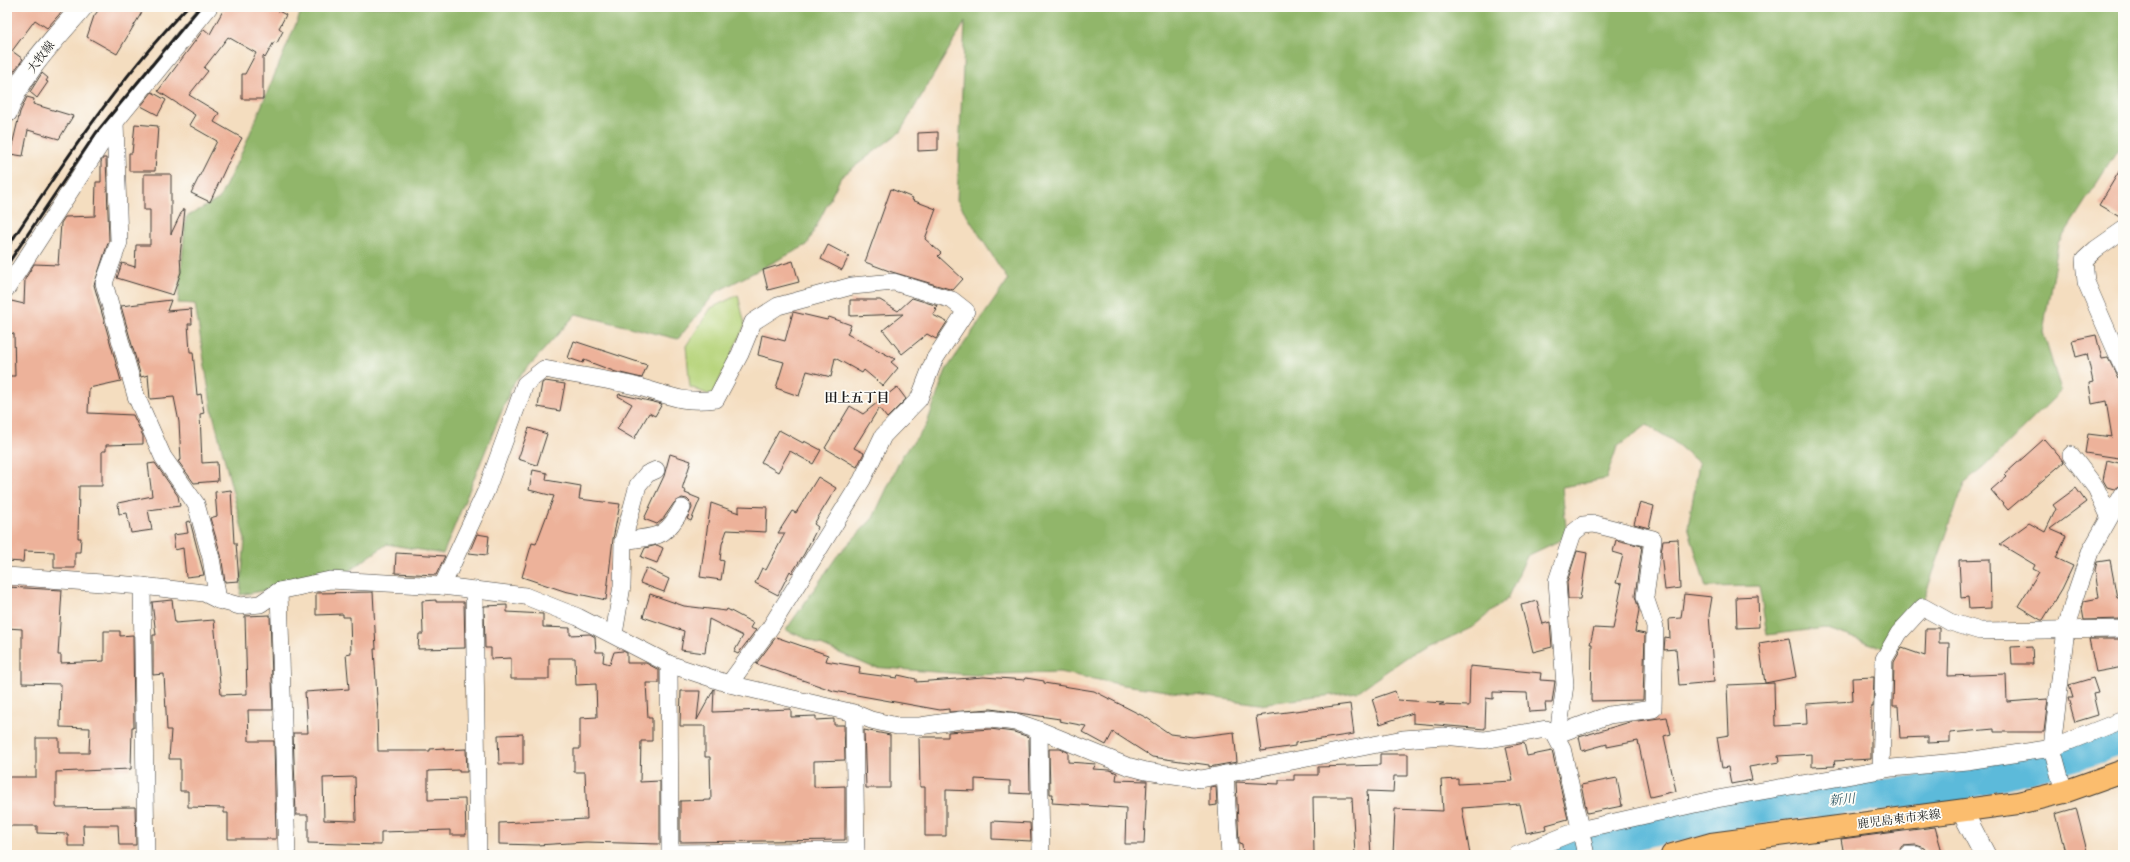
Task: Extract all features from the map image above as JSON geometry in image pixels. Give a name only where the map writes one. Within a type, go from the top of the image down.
[{"type":"main road","name":"鹿児島東市来線","points":[[1672,855],[1711,844],[2018,803],[2064,792],[2123,771]]},
{"type":"street","name":"大牧線","points":[[7,112],[11,100],[36,63],[82,7]]},
{"type":"street","points":[[7,288],[115,122],[209,7]]},
{"type":"street","points":[[115,122],[119,242],[104,283],[136,396],[163,457],[196,504],[211,558],[218,600]]},
{"type":"street","points":[[2123,230],[2096,249],[2084,260],[2086,282],[2123,366]]},
{"type":"street","points":[[442,586],[486,491],[525,384],[544,370],[635,386],[680,400],[701,401],[716,399],[740,354],[753,322],[778,306],[852,286],[894,282],[952,300],[966,311],[934,360],[919,399],[883,436],[862,480],[829,534],[770,628],[729,684]]},
{"type":"street","points":[[2071,454],[2096,488],[2109,516]]},
{"type":"street","points":[[614,634],[622,586],[622,541],[638,485],[647,474],[656,470]]},
{"type":"street","points":[[2064,792],[2052,748],[2066,630],[2075,596],[2090,552],[2109,516],[2123,494]]},
{"type":"street","points":[[622,541],[662,535],[674,523],[682,508]]},
{"type":"street","points":[[7,576],[142,586],[204,593],[218,600],[240,606],[260,604],[279,591],[330,580],[442,586],[525,596],[578,617],[614,634],[669,664],[729,684],[854,713],[872,720],[896,726],[920,726],[961,720],[990,718],[1016,722],[1126,766],[1146,771],[1201,779],[1320,757],[1403,739],[1444,736],[1484,740],[1546,729],[1556,733],[1609,715],[1652,709],[1655,627],[1644,597],[1653,539],[1594,524],[1583,525],[1574,533],[1557,581],[1565,685],[1556,733],[1562,748],[1579,830],[1586,855]]},
{"type":"street","points":[[142,586],[146,855]]},
{"type":"street","points":[[474,590],[478,855]]},
{"type":"street","points":[[279,591],[287,855]]},
{"type":"street","points":[[1881,770],[1884,659],[1899,633],[1923,607],[1950,622],[1980,631],[2123,629]]},
{"type":"street","points":[[669,664],[670,854],[856,853],[854,713]]},
{"type":"street","points":[[1517,855],[1579,830],[1717,799],[1881,770],[1967,761],[2052,748],[2123,720]]},
{"type":"street","points":[[1039,730],[1042,855]]},
{"type":"street","points":[[1225,774],[1230,855]]},
{"type":"street","points":[[1962,811],[1985,855]]},
{"type":"street","points":[[1907,855],[1916,855]]},
{"type":"green space","points":[[303,7],[2123,7],[2123,142],[2058,244],[2043,332],[2061,391],[1985,466],[1964,484],[1925,596],[1886,649],[1825,628],[1767,635],[1759,586],[1706,587],[1688,527],[1699,463],[1673,441],[1647,425],[1617,447],[1606,479],[1562,487],[1567,537],[1527,556],[1507,599],[1471,628],[1407,657],[1357,692],[1259,704],[1124,685],[1059,672],[973,675],[872,667],[786,630],[837,556],[873,518],[902,456],[926,426],[946,370],[1008,280],[957,200],[965,22],[900,132],[841,177],[807,245],[716,292],[678,339],[576,314],[513,384],[443,554],[387,544],[342,576],[240,595],[245,540],[212,410],[195,304],[178,303],[186,217],[219,199],[243,150]]},
{"type":"green space","points":[[738,295],[745,325],[712,396],[690,387],[686,346],[711,308]]},
{"type":"building","points":[[7,7],[66,7],[47,28],[35,20],[12,51],[23,59],[10,77],[7,75]]},
{"type":"building","points":[[101,7],[145,7],[117,54],[87,37],[94,16]]},
{"type":"building","points":[[225,7],[271,7],[286,15],[279,28],[283,31],[277,43],[274,42],[265,58],[263,56],[263,99],[242,99],[242,74],[245,74],[256,53],[228,37],[204,68],[208,71],[189,95],[219,113],[214,122],[242,138],[227,165],[210,202],[191,193],[217,141],[189,125],[195,115],[158,91],[204,29],[210,34]]},
{"type":"building","points":[[42,73],[48,78],[46,81],[48,82],[37,98],[30,92]]},
{"type":"building","points":[[152,92],[166,100],[158,115],[141,106]]},
{"type":"building","points":[[27,97],[34,99],[33,104],[73,116],[59,139],[28,130],[23,156],[10,154],[20,112]]},
{"type":"building","points":[[135,124],[158,126],[155,171],[129,171],[129,153],[132,153]]},
{"type":"building","points":[[938,132],[938,150],[918,151],[918,133]]},
{"type":"building","points":[[103,158],[106,158],[109,240],[94,285],[121,381],[89,388],[88,413],[133,415],[143,436],[143,444],[106,445],[106,451],[102,451],[102,486],[79,486],[78,538],[81,538],[80,552],[75,552],[75,568],[54,568],[54,552],[24,551],[23,562],[7,561],[7,394],[8,376],[15,376],[14,334],[7,331],[7,300],[24,304],[25,279],[34,264],[58,265],[61,223],[65,217],[95,216],[96,182],[101,182],[101,162]]},
{"type":"building","points":[[2123,165],[2123,219],[2099,205]]},
{"type":"building","points":[[144,174],[171,174],[171,234],[183,209],[185,209],[180,256],[181,272],[173,295],[117,278],[122,263],[135,267],[136,245],[150,245],[150,210],[144,210]]},
{"type":"building","points":[[891,189],[913,198],[912,200],[936,209],[925,239],[941,253],[938,256],[963,279],[953,290],[892,272],[865,262]]},
{"type":"building","points":[[828,245],[849,256],[842,270],[821,259]]},
{"type":"building","points":[[793,261],[799,282],[768,290],[763,270]]},
{"type":"building","points":[[912,298],[938,306],[935,308],[937,310],[933,315],[947,322],[936,339],[927,334],[902,354],[883,330],[903,314],[850,316],[850,300],[880,300],[898,311]]},
{"type":"building","points":[[171,300],[167,311],[191,309],[192,324],[188,324],[190,352],[193,352],[197,395],[201,394],[204,413],[200,414],[202,463],[217,462],[218,481],[194,483],[178,461],[181,460],[179,422],[174,397],[150,399],[148,375],[141,377],[121,306]]},
{"type":"building","points":[[793,312],[827,320],[829,317],[851,325],[847,334],[895,359],[891,362],[898,368],[883,386],[864,370],[862,373],[835,358],[831,377],[807,371],[799,396],[776,388],[784,362],[758,355],[762,335],[785,341]]},
{"type":"building","points":[[2096,335],[2102,359],[2108,358],[2118,378],[2123,377],[2123,455],[2119,455],[2119,458],[2085,453],[2088,434],[2112,437],[2106,401],[2092,404],[2089,383],[2093,382],[2087,354],[2076,357],[2072,340]]},
{"type":"building","points":[[574,341],[647,365],[642,378],[616,372],[584,360],[583,363],[568,358]]},
{"type":"building","points":[[545,381],[565,384],[560,411],[538,407],[542,383]]},
{"type":"building","points":[[897,387],[906,399],[887,418],[879,408],[854,448],[864,453],[857,467],[825,448],[850,406],[863,414]]},
{"type":"building","points":[[619,394],[662,404],[655,416],[649,413],[634,439],[617,429],[632,404],[618,396]]},
{"type":"building","points":[[529,428],[547,434],[537,465],[518,459]]},
{"type":"building","points":[[779,430],[803,443],[804,441],[821,450],[813,464],[790,451],[778,472],[761,462]]},
{"type":"building","points":[[2044,439],[2064,462],[2008,510],[1991,490],[2007,476],[2005,474]]},
{"type":"building","points":[[670,454],[691,461],[682,489],[686,491],[685,493],[700,499],[691,521],[687,519],[692,508],[691,503],[687,499],[682,498],[674,503],[663,519],[657,524],[644,519],[664,476]]},
{"type":"building","points":[[2107,460],[2123,464],[2120,485],[2114,489],[2107,487],[2103,480]]},
{"type":"building","points":[[155,463],[178,496],[180,506],[148,510],[152,530],[131,533],[127,513],[119,514],[118,503],[152,496],[148,464]]},
{"type":"building","points":[[533,470],[547,473],[546,480],[581,486],[579,499],[620,504],[613,539],[606,600],[564,591],[522,577],[532,543],[536,544],[554,496],[529,490]]},
{"type":"building","points":[[818,477],[836,488],[814,524],[818,527],[804,554],[792,573],[790,571],[778,595],[755,583],[762,568],[766,570],[785,533],[778,533],[792,511],[796,513]]},
{"type":"building","points":[[2076,488],[2086,502],[2050,529],[2066,536],[2056,558],[2073,566],[2062,589],[2043,620],[2041,620],[2018,606],[2039,572],[2033,569],[2035,565],[2000,544],[2029,523],[2045,532],[2056,509],[2053,505]]},
{"type":"building","points":[[231,490],[234,543],[236,543],[239,581],[225,582],[221,555],[210,518],[217,516],[215,492]]},
{"type":"building","points":[[1640,502],[1654,506],[1649,528],[1634,524]]},
{"type":"building","points":[[711,503],[739,513],[739,506],[767,507],[766,532],[727,530],[722,544],[720,560],[724,561],[721,580],[700,577]]},
{"type":"building","points":[[190,521],[204,575],[186,577],[183,548],[175,550],[173,535],[188,533],[186,522]]},
{"type":"building","points":[[477,534],[489,536],[487,555],[469,553]]},
{"type":"building","points":[[1678,539],[1680,588],[1665,590],[1661,553],[1663,540]]},
{"type":"building","points":[[1616,540],[1642,546],[1635,596],[1639,610],[1635,632],[1645,634],[1643,700],[1591,701],[1592,644],[1590,644],[1594,628],[1613,629],[1622,584],[1616,583],[1623,555],[1613,552]]},
{"type":"building","points":[[657,545],[663,548],[657,563],[641,557],[645,548]]},
{"type":"building","points":[[1577,551],[1587,553],[1580,599],[1568,599],[1567,582]]},
{"type":"building","points":[[396,553],[445,556],[436,575],[395,573]]},
{"type":"building","points":[[1990,559],[1991,608],[1969,609],[1968,597],[1961,598],[1959,560]]},
{"type":"building","points":[[2110,560],[2117,598],[2123,597],[2123,619],[2084,620],[2082,609],[2084,601],[2099,598],[2095,570],[2097,562]]},
{"type":"building","points":[[646,568],[669,579],[664,592],[640,583]]},
{"type":"building","points":[[7,587],[62,590],[58,655],[61,655],[61,663],[104,661],[104,631],[120,631],[120,636],[133,635],[134,727],[132,727],[131,769],[56,772],[56,806],[57,808],[135,807],[136,845],[119,845],[118,825],[83,825],[84,846],[68,846],[68,834],[37,833],[37,826],[8,826],[7,777],[36,777],[36,738],[59,738],[59,753],[89,753],[90,728],[60,727],[61,684],[22,683],[22,629],[7,628]]},
{"type":"building","points":[[373,592],[376,649],[374,649],[378,713],[378,751],[430,751],[430,749],[444,748],[444,750],[466,749],[467,772],[459,772],[459,770],[428,771],[428,800],[465,799],[466,835],[450,835],[450,830],[381,832],[381,845],[308,843],[308,815],[296,815],[293,733],[308,733],[305,692],[349,689],[346,654],[351,653],[350,617],[343,617],[343,614],[316,615],[316,593]],"holes":[[[355,777],[356,821],[324,820],[323,778]]]},
{"type":"building","points":[[650,594],[684,606],[726,611],[727,609],[753,623],[750,628],[756,630],[738,654],[734,652],[743,636],[709,619],[705,653],[681,650],[684,631],[643,617]]},
{"type":"building","points":[[1684,594],[1712,597],[1709,615],[1714,682],[1679,685],[1676,649],[1664,650],[1665,637],[1670,638],[1669,619],[1681,618]]},
{"type":"building","points":[[1758,596],[1759,627],[1737,628],[1736,597]]},
{"type":"building","points":[[172,600],[175,623],[214,620],[221,695],[247,694],[245,616],[270,615],[273,710],[248,710],[249,741],[274,741],[276,839],[228,839],[228,813],[224,813],[224,808],[188,807],[188,791],[180,791],[180,759],[169,759],[171,730],[167,730],[164,674],[153,675],[153,635],[156,635],[152,602]]},
{"type":"building","points":[[436,600],[436,602],[464,602],[465,648],[418,649],[419,634],[423,634],[422,601]]},
{"type":"building","points":[[1537,601],[1543,624],[1550,622],[1552,647],[1533,652],[1521,605]]},
{"type":"building","points":[[507,605],[507,612],[543,614],[543,627],[570,628],[570,635],[590,634],[595,637],[596,652],[604,652],[603,662],[610,664],[614,652],[623,651],[627,653],[627,663],[646,663],[659,670],[659,683],[646,683],[648,718],[652,718],[652,741],[641,741],[640,782],[660,781],[660,844],[586,842],[537,845],[499,844],[499,823],[587,819],[585,772],[574,772],[574,749],[580,749],[580,718],[597,717],[596,684],[576,685],[575,658],[549,658],[549,679],[511,679],[511,658],[491,659],[491,648],[485,648],[484,606]]},
{"type":"building","points":[[1926,628],[1939,628],[1939,643],[1949,643],[1948,676],[2006,674],[2007,702],[2048,699],[2044,732],[1994,732],[1994,729],[1950,733],[1950,742],[1928,743],[1928,737],[1900,738],[1898,706],[1893,706],[1894,662],[1902,648],[1925,656]]},
{"type":"building","points":[[776,637],[828,655],[826,661],[860,667],[859,673],[897,678],[898,675],[916,679],[916,682],[984,677],[1025,680],[1026,678],[1044,681],[1044,683],[1094,691],[1147,718],[1170,734],[1193,737],[1234,732],[1237,762],[1209,767],[1209,765],[1152,757],[1113,732],[1106,745],[1082,732],[1086,726],[1059,721],[1060,719],[991,709],[949,712],[949,709],[940,710],[834,691],[756,664]]},
{"type":"building","points":[[1789,638],[1796,677],[1765,683],[1759,643]]},
{"type":"building","points":[[2089,639],[2123,639],[2123,667],[2096,672]]},
{"type":"building","points":[[2032,646],[2033,664],[2012,664],[2011,647]]},
{"type":"building","points":[[1470,666],[1541,673],[1540,680],[1555,681],[1552,703],[1545,703],[1546,711],[1529,712],[1527,693],[1493,692],[1493,699],[1486,698],[1485,729],[1413,723],[1413,713],[1380,724],[1372,699],[1395,691],[1398,700],[1444,703],[1439,705],[1469,706]]},
{"type":"building","points":[[1874,677],[1873,707],[1871,707],[1871,759],[1834,761],[1835,766],[1812,767],[1812,754],[1778,756],[1779,762],[1749,767],[1752,780],[1731,784],[1728,767],[1722,768],[1717,737],[1729,735],[1727,685],[1774,683],[1775,726],[1807,724],[1806,704],[1853,701],[1852,678]]},
{"type":"building","points":[[2093,678],[2098,693],[2093,694],[2098,715],[2075,722],[2068,698],[2073,698],[2069,685]]},
{"type":"building","points":[[714,689],[713,712],[791,709],[791,717],[816,716],[816,720],[834,719],[834,725],[844,725],[845,760],[814,761],[814,787],[845,786],[845,840],[680,842],[680,801],[711,800],[710,757],[705,757],[705,726],[680,726],[681,691],[700,691],[697,720]]},
{"type":"building","points":[[1350,704],[1354,734],[1295,743],[1295,746],[1261,751],[1256,716]]},
{"type":"building","points":[[1667,717],[1671,734],[1664,736],[1676,791],[1650,797],[1638,741],[1607,747],[1607,744],[1582,751],[1579,737],[1630,722]]},
{"type":"building","points":[[990,729],[1014,732],[1029,737],[1030,794],[1010,793],[1010,781],[975,779],[975,791],[946,790],[946,836],[925,836],[925,787],[920,787],[919,737],[948,737],[948,732]]},
{"type":"building","points":[[864,730],[890,735],[890,788],[866,788]]},
{"type":"building","points":[[523,734],[523,764],[499,764],[498,735]]},
{"type":"building","points":[[1524,743],[1527,756],[1552,751],[1568,819],[1546,825],[1547,829],[1526,833],[1520,804],[1462,808],[1470,855],[1393,855],[1395,809],[1443,811],[1441,780],[1458,779],[1458,784],[1513,781],[1506,747]]},
{"type":"building","points":[[1049,749],[1060,749],[1068,752],[1068,762],[1096,764],[1093,769],[1110,770],[1117,773],[1116,780],[1147,781],[1144,844],[1125,844],[1126,808],[1052,803],[1053,794],[1050,794]]},
{"type":"building","points":[[1380,754],[1408,754],[1408,776],[1394,776],[1393,792],[1367,791],[1371,855],[1355,855],[1352,797],[1313,797],[1314,855],[1243,855],[1242,844],[1239,843],[1236,782],[1279,784],[1279,780],[1294,780],[1294,775],[1318,775],[1318,767],[1380,765]]},
{"type":"building","points":[[1617,778],[1622,806],[1587,813],[1581,785]]},
{"type":"building","points":[[1216,786],[1217,805],[1210,806],[1210,787]]},
{"type":"building","points":[[2076,808],[2088,855],[2066,855],[2055,814]]},
{"type":"building","points":[[992,821],[1030,823],[1031,841],[992,839]]},
{"type":"building","points":[[1935,827],[1943,855],[1928,855],[1925,848],[1916,845],[1902,846],[1898,852],[1889,853],[1889,855],[1844,855],[1841,839]]},
{"type":"waterway","name":"新川","points":[[1559,855],[1625,837],[1760,808],[1954,787],[2082,753],[2123,739]]},
{"type":"railway","points":[[7,248],[70,154],[114,93],[187,7]]},
{"type":"railway","points":[[7,265],[96,133],[200,7]]},
{"type":"district","name":"田上五丁目","points":[[857,397]]}]
